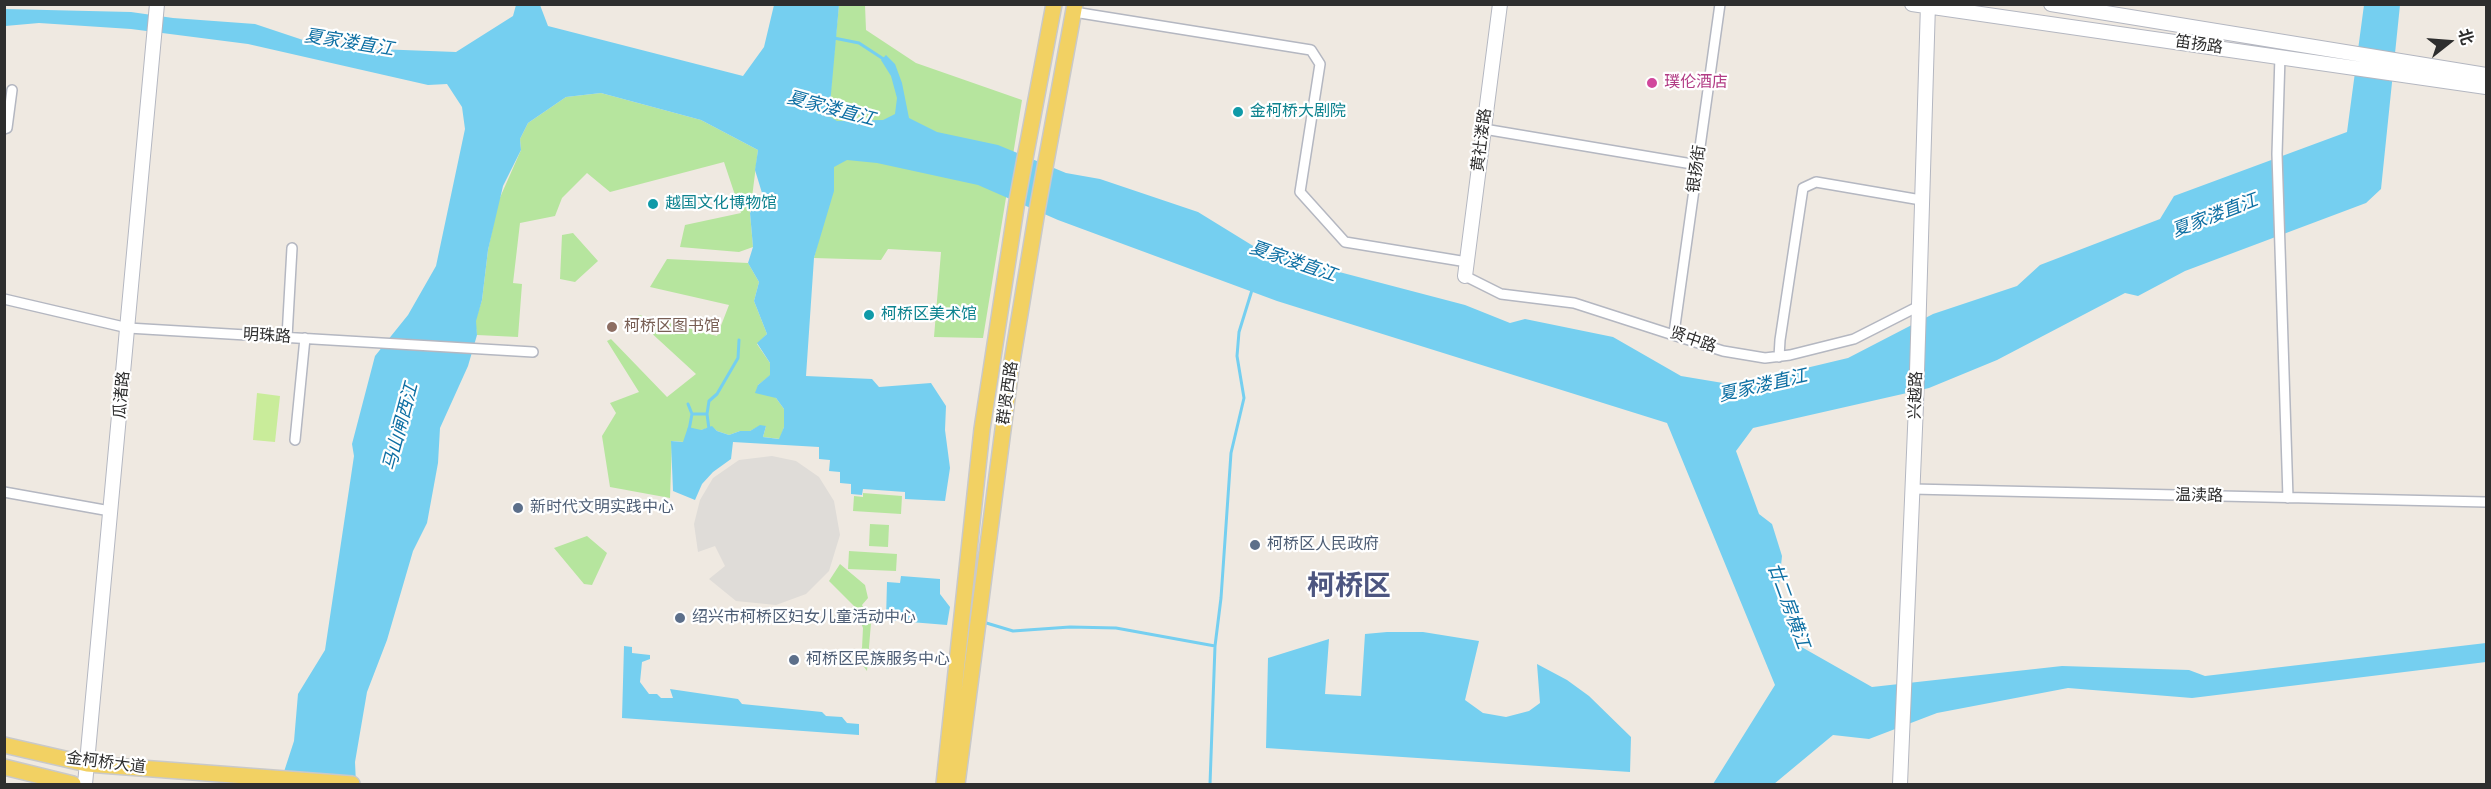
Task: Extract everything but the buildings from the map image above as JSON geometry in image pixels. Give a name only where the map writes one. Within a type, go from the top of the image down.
[{"type":"main road","name":"群贤西路","points":[[944,784],[982,429],[1017,201],[1054,4]]},
{"type":"main road","name":"群贤西路","points":[[957,784],[1011,368],[1037,211],[1075,8]]},
{"type":"main road","name":"金柯桥大道","points":[[4,745],[87,764],[352,784]]},
{"type":"main road","name":"金柯桥大道","points":[[4,767],[73,784]]},
{"type":"street","name":"黄社溇路","points":[[1466,269],[1500,4]]},
{"type":"street","name":"银扬街","points":[[1674,333],[1720,4]]},
{"type":"street","name":"笛扬路","points":[[1912,4],[2280,56],[2354,61]]},
{"type":"street","name":"笛扬路","points":[[2051,4],[2411,70],[2487,87]]},
{"type":"street","name":"瓜渚路","points":[[85,784],[157,6]]},
{"type":"street","name":"兴越路","points":[[1900,784],[1916,405],[1928,6]]},
{"type":"street","name":"贤中路","points":[[1075,8],[1311,50],[1320,64],[1300,192],[1345,242],[1466,269],[1501,294],[1574,303],[1674,333],[1723,351],[1765,358],[1779,357],[1854,339],[1919,310]]},
{"type":"street","points":[[2280,56],[2277,154],[2288,498]]},
{"type":"street","name":"笛扬路","points":[[2411,70],[2487,75]]},
{"type":"street","points":[[4,129],[7,128],[12,90]]},
{"type":"street","points":[[1484,129],[1698,165]]},
{"type":"street","points":[[1779,357],[1803,188],[1816,182],[1921,200]]},
{"type":"street","points":[[287,337],[292,248]]},
{"type":"street","name":"明珠路","points":[[4,299],[128,328],[533,352]]},
{"type":"street","points":[[295,440],[305,338]]},
{"type":"street","name":"温渎路","points":[[1912,489],[2487,502]]},
{"type":"street","points":[[4,492],[111,511]]},
{"type":"green space","points":[[839,5],[865,5],[866,30],[916,63],[1022,100],[983,338],[934,337],[941,252],[888,249],[881,260],[814,258],[822,226]]},
{"type":"green space","points":[[601,93],[701,120],[758,150],[750,213],[753,247],[739,252],[680,247],[685,225],[741,213],[724,162],[610,192],[587,173],[562,198],[555,216],[520,223],[513,283],[522,284],[518,337],[477,335],[475,321],[482,300],[488,250],[498,202],[521,150],[520,139],[528,123],[566,97]]},
{"type":"green space","points":[[573,233],[598,261],[575,282],[560,279],[562,235]]},
{"type":"green space","points":[[667,259],[748,263],[759,282],[754,301],[767,334],[757,344],[770,363],[771,375],[758,385],[776,398],[784,409],[784,427],[780,439],[763,437],[766,426],[760,426],[750,431],[740,431],[729,435],[712,427],[701,430],[684,442],[672,441],[670,498],[610,487],[602,436],[616,413],[610,403],[639,392],[607,341],[611,339],[667,397],[696,374],[635,318],[639,315],[717,336],[729,305],[650,287]]},
{"type":"green space","points":[[257,393],[280,396],[275,442],[253,440]]},
{"type":"green space","points":[[863,493],[902,496],[901,514],[853,511],[854,496],[863,497]]},
{"type":"green space","points":[[870,524],[889,525],[888,547],[869,546]]},
{"type":"green space","points":[[587,536],[607,553],[592,585],[584,584],[554,548]]},
{"type":"green space","points":[[849,551],[897,554],[896,571],[848,569]]},
{"type":"green space","points":[[840,564],[865,585],[868,598],[862,605],[871,623],[867,671],[855,655],[862,648],[863,628],[854,606],[829,581]]},
{"type":"shaded area","points":[[772,456],[796,461],[819,477],[834,501],[840,535],[829,571],[806,594],[776,605],[736,601],[709,579],[725,566],[715,546],[698,552],[694,524],[700,500],[713,478],[739,460]]},
{"type":"water","points":[[516,5],[540,5],[548,26],[743,76],[764,47],[774,5],[839,5],[829,116],[837,121],[883,120],[895,114],[897,98],[891,76],[881,60],[886,55],[895,64],[902,83],[909,118],[937,132],[998,145],[1066,173],[1100,179],[1198,212],[1263,252],[1465,305],[1510,323],[1525,319],[1613,337],[1681,376],[1735,385],[1848,358],[1933,314],[2017,286],[2040,265],[2160,219],[2174,196],[2347,132],[2364,5],[2400,5],[2381,189],[2366,203],[2185,271],[2138,296],[2125,293],[1997,360],[1929,388],[1753,428],[1736,451],[1759,514],[1772,524],[1782,556],[1779,585],[1798,645],[1872,687],[2062,666],[2189,670],[2205,676],[2486,643],[2486,662],[2192,698],[2068,688],[1937,713],[1869,739],[1833,735],[1774,784],[1713,784],[1775,685],[1667,423],[1277,301],[1058,220],[978,185],[877,163],[847,160],[834,167],[834,191],[814,258],[806,376],[872,379],[879,387],[931,383],[946,406],[945,430],[950,468],[945,501],[905,499],[905,492],[863,489],[862,495],[851,494],[851,484],[840,483],[840,472],[829,471],[830,460],[819,459],[819,447],[733,442],[731,459],[713,472],[702,484],[695,500],[673,491],[671,441],[683,442],[688,427],[701,430],[712,426],[717,431],[729,435],[740,431],[750,431],[760,425],[766,426],[763,437],[779,439],[784,427],[784,409],[776,398],[755,393],[758,385],[770,375],[770,363],[757,343],[767,334],[754,301],[759,282],[748,263],[753,247],[750,213],[762,193],[755,170],[758,150],[701,120],[601,93],[566,97],[528,123],[520,139],[521,150],[503,186],[488,250],[482,300],[476,321],[477,335],[468,366],[440,428],[438,463],[427,523],[413,551],[387,640],[367,692],[355,762],[356,784],[280,784],[294,741],[298,694],[325,650],[354,456],[352,444],[375,356],[408,315],[436,266],[465,129],[462,107],[447,84],[428,85],[248,44],[131,29],[39,23],[5,26],[5,9],[131,12],[173,18],[255,24],[324,47],[456,52],[513,16]]},
{"type":"water","points":[[901,576],[940,579],[940,594],[950,607],[947,625],[886,620],[887,582],[900,583]]},
{"type":"water","points":[[1423,632],[1479,641],[1465,700],[1483,713],[1506,717],[1529,711],[1540,703],[1537,664],[1567,680],[1589,696],[1631,737],[1630,772],[1266,748],[1268,658],[1329,639],[1325,694],[1361,696],[1365,634]]},
{"type":"water","points":[[624,646],[632,647],[632,653],[650,655],[650,659],[642,662],[640,682],[649,694],[657,694],[661,698],[673,698],[670,689],[738,699],[742,704],[822,712],[826,716],[842,717],[847,723],[859,724],[859,735],[622,718]]},
{"type":"waterway","points":[[834,38],[859,43],[885,60]]},
{"type":"waterway","points":[[1210,784],[1215,646],[1221,598],[1231,453],[1244,398],[1237,356],[1239,332],[1252,290]]},
{"type":"waterway","points":[[688,404],[692,414],[707,414],[709,401],[717,394],[738,358],[739,340]]},
{"type":"waterway","points":[[689,430],[692,414]]},
{"type":"waterway","points":[[707,414],[709,429]]},
{"type":"waterway","points":[[983,622],[1013,631],[1070,627],[1116,628],[1215,646]]},
{"type":"place","name":"璞伦酒店","points":[[1652,83]]},
{"type":"place","name":"金柯桥大剧院","points":[[1238,112]]},
{"type":"place","name":"越国文化博物馆","points":[[653,204]]},
{"type":"place","name":"柯桥区美术馆","points":[[869,315]]},
{"type":"place","name":"柯桥区图书馆","points":[[612,327]]},
{"type":"place","name":"新时代文明实践中心","points":[[518,508]]},
{"type":"place","name":"柯桥区人民政府","points":[[1255,545]]},
{"type":"place","name":"绍兴市柯桥区妇女儿童活动中心","points":[[680,618]]},
{"type":"place","name":"柯桥区民族服务中心","points":[[794,660]]},
{"type":"district","name":"柯桥区","points":[[1349,587]]},
{"type":"water label","name":"夏家溇直江","points":[[349,43]]},
{"type":"water label","name":"夏家溇直江","points":[[831,109]]},
{"type":"water label","name":"夏家溇直江","points":[[2215,216]]},
{"type":"water label","name":"夏家溇直江","points":[[1293,262]]},
{"type":"water label","name":"夏家溇直江","points":[[1763,386]]},
{"type":"water label","name":"马山闸西江","points":[[401,427]]},
{"type":"water label","name":"廿二房横江","points":[[1788,606]]}]
